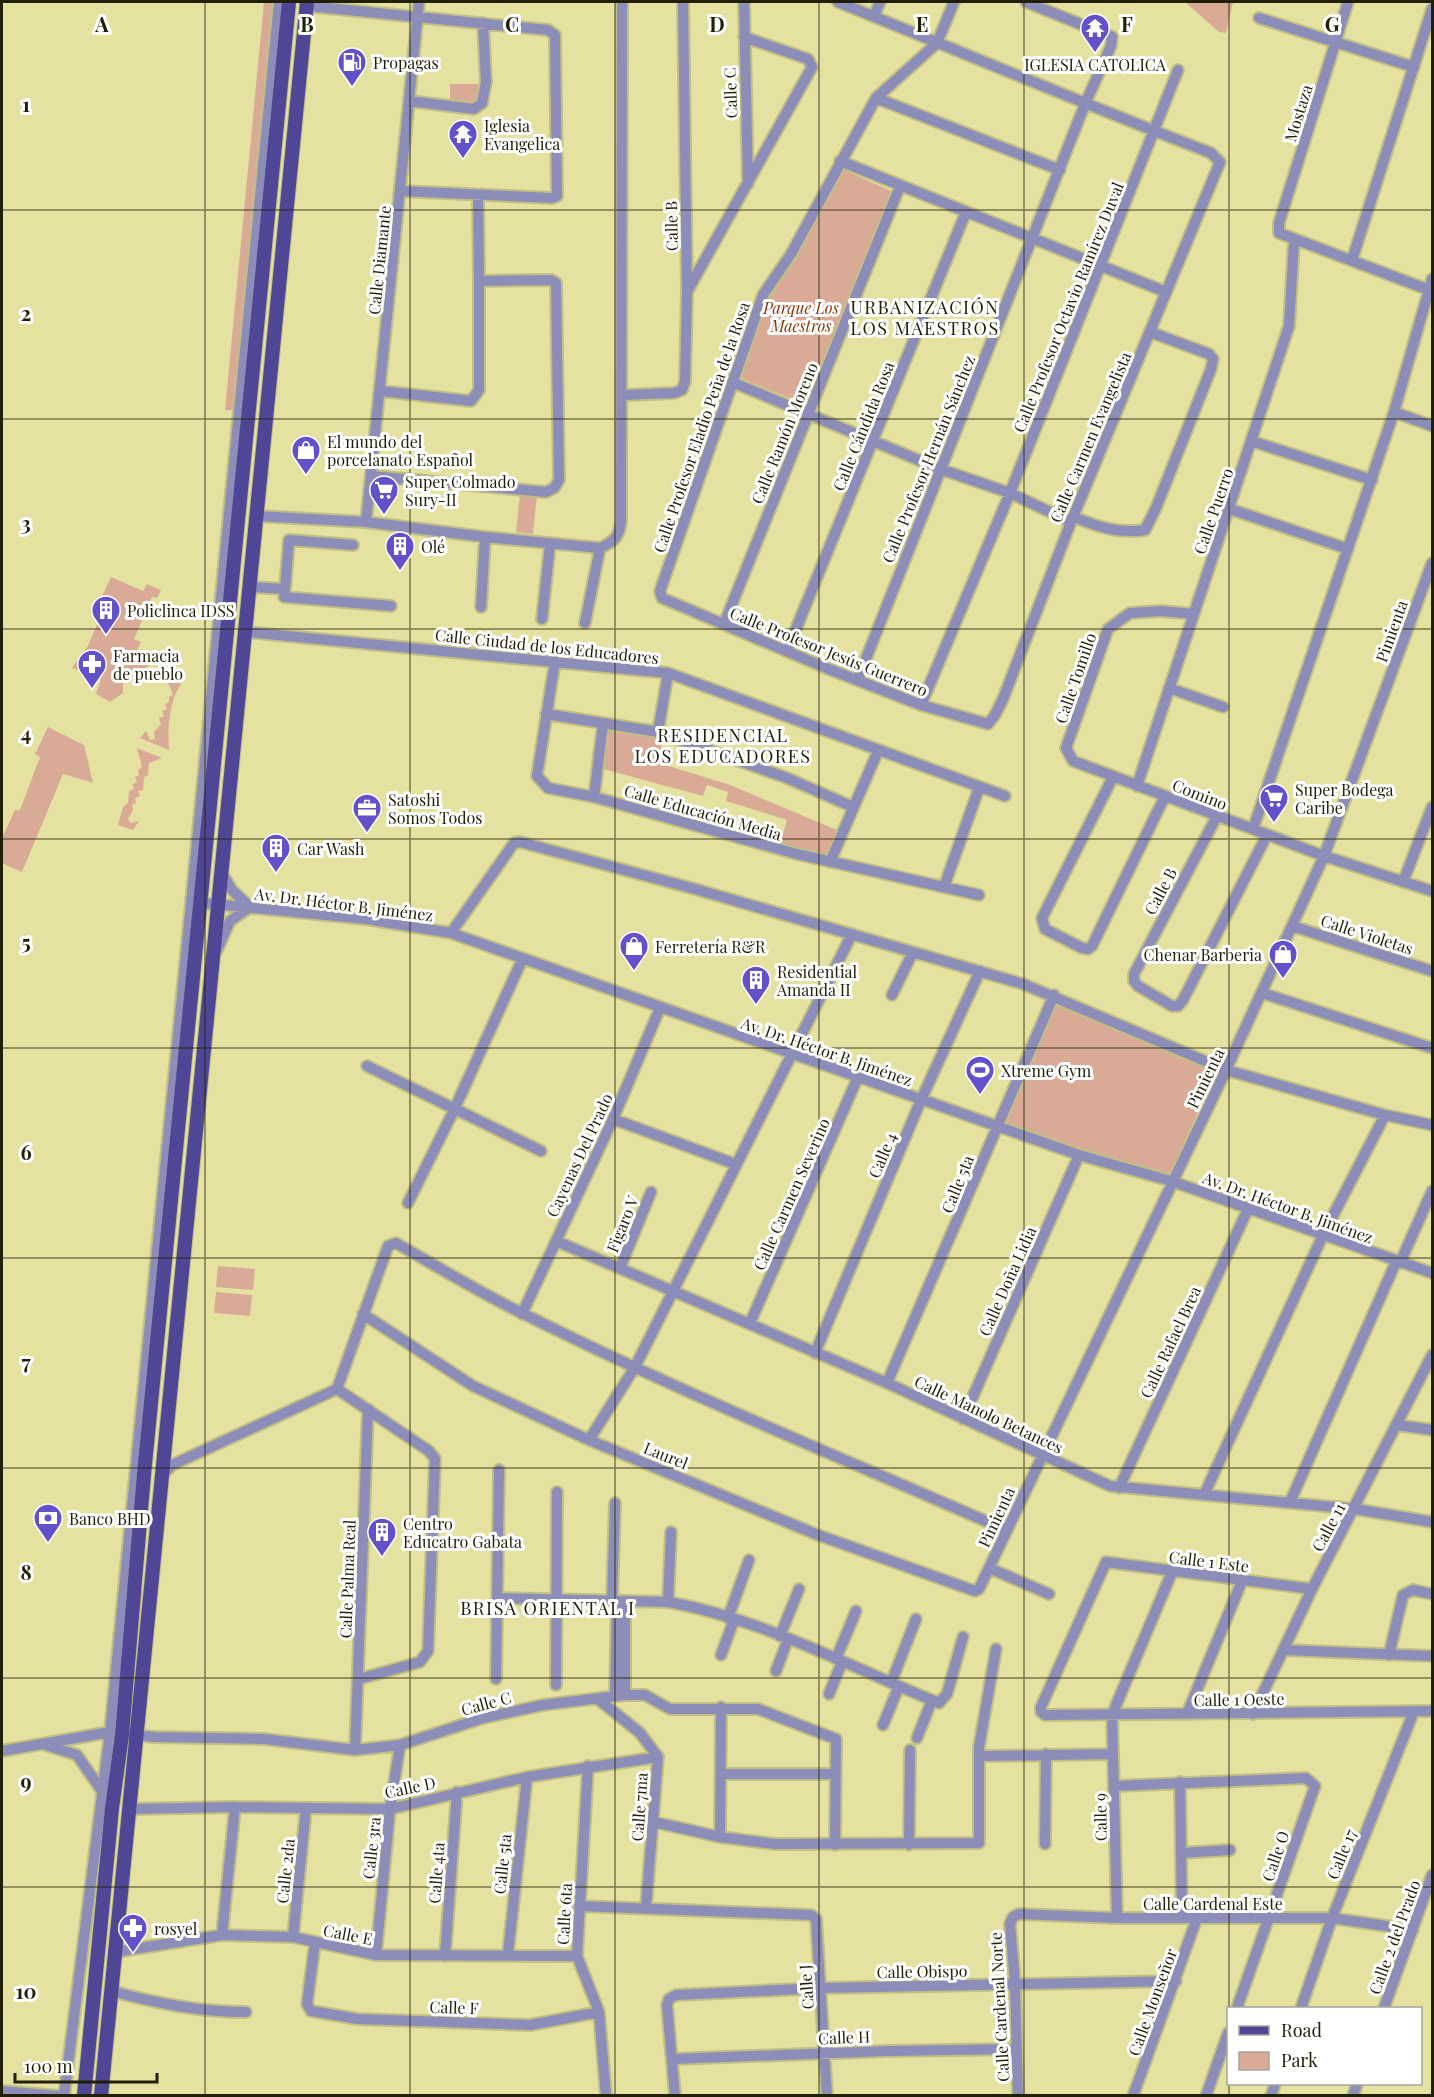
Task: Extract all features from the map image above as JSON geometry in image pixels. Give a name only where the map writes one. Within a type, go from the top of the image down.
[{"type":"main road","points":[[84,2096],[112,1808],[116,1733],[202,903],[290,2]]},
{"type":"main road","points":[[101,2096],[307,4]]},
{"type":"street","points":[[2,2091],[62,2096],[102,1791],[116,1733],[279,2]]},
{"type":"street","name":"Calle Diamante","points":[[366,522],[419,2]]},
{"type":"street","points":[[257,516],[366,522],[600,548],[614,542],[620,532],[623,395],[622,2]]},
{"type":"street","name":"Calle B","points":[[623,395],[674,393],[682,390],[687,291],[683,2]]},
{"type":"street","name":"Calle C","points":[[744,2],[748,184]]},
{"type":"street","points":[[838,2],[1154,131]]},
{"type":"street","points":[[874,16],[880,2]]},
{"type":"street","name":"Calle Profesor Eladio Peña de la Rosa","points":[[662,598],[660,591],[763,295],[791,254],[876,98],[937,44],[954,2]]},
{"type":"street","name":"Calle Profesor Hernán Sánchez","points":[[858,679],[1085,104],[1111,46],[1112,37],[1026,2]]},
{"type":"street","name":"Mostaza","points":[[1294,241],[1280,233],[1279,223],[1348,2]]},
{"type":"street","points":[[307,4],[548,30],[555,35],[557,196],[552,198],[401,191]]},
{"type":"street","points":[[1352,260],[1432,9]]},
{"type":"street","points":[[1259,18],[1414,67]]},
{"type":"street","points":[[409,101],[474,109],[482,103],[486,81],[483,23]]},
{"type":"street","points":[[687,291],[812,67],[808,59],[744,37]]},
{"type":"street","name":"Calle Profesor Octavio Ramírez Duval","points":[[921,705],[1010,493],[1178,70]]},
{"type":"street","points":[[876,98],[1060,170]]},
{"type":"street","name":"Calle Carmen Evangelista","points":[[988,724],[996,715],[1003,699],[1072,519],[1220,162],[1211,153],[1154,131]]},
{"type":"street","points":[[840,161],[1166,292]]},
{"type":"street","name":"Calle Ramón Moreno","points":[[724,624],[900,186]]},
{"type":"street","points":[[381,391],[471,401],[476,397],[479,390],[478,195]]},
{"type":"street","name":"Calle Cándida Rosa","points":[[787,651],[966,212]]},
{"type":"street","points":[[1253,830],[1372,480],[1431,285],[1294,241]]},
{"type":"street","name":"Calle Puerro","points":[[1137,786],[1289,326],[1294,241]]},
{"type":"street","points":[[372,476],[546,492],[554,488],[559,480],[556,283],[551,280],[478,281]]},
{"type":"street","points":[[732,382],[872,442],[1010,493],[1072,519],[1104,529],[1130,532],[1145,530],[1156,508],[1213,359],[1209,354],[1150,332]]},
{"type":"street","points":[[1394,412],[1432,426]]},
{"type":"street","points":[[1251,441],[1372,480]]},
{"type":"street","points":[[1230,509],[1348,549]]},
{"type":"street","points":[[481,608],[485,537]]},
{"type":"street","points":[[353,545],[289,540],[284,597],[391,606]]},
{"type":"street","points":[[542,619],[549,544]]},
{"type":"street","points":[[585,623],[600,548]]},
{"type":"street","name":"Pimienta","points":[[975,1591],[979,1589],[1171,1181],[1226,1070],[1324,856],[1432,563]]},
{"type":"street","points":[[250,587],[285,589]]},
{"type":"street","name":"Calle Profesor Jesús Guerrero","points":[[662,598],[921,705],[988,724]]},
{"type":"street","name":"Calle Tomillo","points":[[1068,756],[1066,748],[1108,629],[1130,613],[1161,611],[1193,614]]},
{"type":"street","name":"Calle Ciudad de los Educadores","points":[[246,632],[668,673],[1005,796]]},
{"type":"street","name":"Calle Educación Media","points":[[555,661],[537,776],[539,782],[548,788],[594,798],[830,861],[979,895]]},
{"type":"street","points":[[658,732],[668,673]]},
{"type":"street","points":[[1169,688],[1223,707]]},
{"type":"street","points":[[546,714],[658,732],[787,778],[853,807]]},
{"type":"street","points":[[594,798],[603,724]]},
{"type":"street","points":[[830,861],[878,751]]},
{"type":"street","name":"Comino","points":[[1068,756],[1072,761],[1253,830],[1432,891]]},
{"type":"street","points":[[1113,777],[1042,918],[1045,929],[1082,948],[1088,949],[1092,946],[1165,796]]},
{"type":"street","points":[[944,886],[979,788]]},
{"type":"street","points":[[1403,882],[1432,807]]},
{"type":"street","name":"Calle B","points":[[1217,816],[1134,974],[1134,981],[1172,1006],[1178,1006],[1267,835]]},
{"type":"street","points":[[451,933],[516,842],[588,859],[980,971],[1054,995],[1226,1070],[1385,1115],[1432,1125]]},
{"type":"street","points":[[214,959],[230,921],[250,907],[232,890],[223,875]]},
{"type":"street","name":"Av. Dr. Héctor B. Jiménez","points":[[202,903],[366,919],[451,933],[1079,1155],[1171,1181],[1398,1263],[1432,1273]]},
{"type":"street","name":"Calle Violetas","points":[[1292,926],[1432,971]]},
{"type":"street","points":[[589,1440],[635,1367],[852,934]]},
{"type":"street","points":[[892,995],[913,952]]},
{"type":"street","points":[[408,1203],[454,1110],[522,960]]},
{"type":"street","name":"Calle 4","points":[[815,1353],[921,1100],[980,971]]},
{"type":"street","points":[[1262,993],[1432,1047]]},
{"type":"street","name":"Calle 5ta","points":[[887,1383],[1054,995]]},
{"type":"street","name":"Cayenas Del Prado","points":[[522,1314],[612,1119],[660,1008]]},
{"type":"street","points":[[367,1066],[541,1152]]},
{"type":"street","name":"Calle Carmen Severino","points":[[750,1323],[858,1077]]},
{"type":"street","points":[[1204,1495],[1323,1235],[1385,1115]]},
{"type":"street","points":[[612,1119],[735,1164]]},
{"type":"street","name":"Calle Doña Lidia","points":[[963,1419],[1079,1155]]},
{"type":"street","points":[[1290,1502],[1432,1191]]},
{"type":"street","name":"Figaro V","points":[[620,1268],[651,1192]]},
{"type":"street","name":"Calle Rafael Brea","points":[[1119,1488],[1248,1209]]},
{"type":"street","name":"Calle Manolo Betances","points":[[556,1241],[887,1383],[1102,1484],[1119,1488],[1355,1509],[1432,1522]]},
{"type":"street","points":[[162,1475],[172,1465],[337,1389],[388,1246],[396,1243],[522,1314],[782,1434],[1006,1530]]},
{"type":"street","name":"Laurel","points":[[363,1314],[473,1386],[589,1440],[818,1535],[975,1591]]},
{"type":"street","name":"Calle 11","points":[[1253,1713],[1312,1589],[1432,1355]]},
{"type":"street","points":[[337,1389],[433,1454],[435,1459],[428,1651],[420,1662],[359,1679]]},
{"type":"street","name":"Calle Palma Real","points":[[355,1750],[368,1409]]},
{"type":"street","points":[[1397,1425],[1432,1430]]},
{"type":"street","points":[[496,1679],[499,1470]]},
{"type":"street","points":[[556,1685],[557,1492]]},
{"type":"street","points":[[615,1503],[620,1695]]},
{"type":"street","points":[[668,1602],[671,1532]]},
{"type":"street","points":[[720,1655],[749,1560]]},
{"type":"street","name":"Calle 1 Este","points":[[1045,1715],[1041,1707],[1103,1565],[1109,1562],[1312,1589]]},
{"type":"street","points":[[989,1568],[1049,1594]]},
{"type":"street","points":[[1112,1715],[1172,1572]]},
{"type":"street","points":[[1187,1714],[1242,1581]]},
{"type":"street","points":[[776,1671],[799,1589]]},
{"type":"street","points":[[1389,1655],[1403,1595],[1413,1590],[1432,1594]]},
{"type":"street","points":[[497,1598],[668,1602],[695,1607],[784,1637],[939,1703],[947,1694],[963,1637]]},
{"type":"street","points":[[829,1694],[856,1611]]},
{"type":"street","points":[[883,1725],[916,1619]]},
{"type":"street","points":[[654,1822],[720,1837],[775,1844],[979,1843],[981,1730],[996,1649]]},
{"type":"street","points":[[1284,1650],[1432,1656]]},
{"type":"street","name":"Calle C","points":[[2,1750],[116,1733],[138,1736],[264,1739],[355,1750],[400,1745],[483,1718],[543,1705],[620,1695],[645,1695],[670,1709],[721,1707],[758,1710],[836,1739],[835,1774]]},
{"type":"street","name":"Calle 7ma","points":[[598,1699],[640,1733],[657,1757],[654,1822],[645,1907]]},
{"type":"street","points":[[917,1738],[932,1700]]},
{"type":"street","points":[[720,1837],[721,1707]]},
{"type":"street","name":"Calle 17","points":[[1300,2007],[1332,1918],[1413,1711]]},
{"type":"street","name":"Calle 1 Oeste","points":[[1045,1715],[1432,1711]]},
{"type":"street","name":"Calle 9","points":[[1112,1715],[1118,1918]]},
{"type":"street","points":[[43,1744],[77,1755],[102,1791]]},
{"type":"street","name":"Calle 3ra","points":[[376,1955],[390,1809],[400,1745]]},
{"type":"street","points":[[909,1845],[910,1750]]},
{"type":"street","points":[[1045,1844],[1046,1754]]},
{"type":"street","points":[[981,1756],[1113,1754]]},
{"type":"street","name":"Calle D","points":[[129,1809],[235,1807],[390,1809],[527,1776],[657,1757]]},
{"type":"street","name":"Calle 6ta","points":[[588,1766],[577,1956],[599,2012],[606,2096]]},
{"type":"street","points":[[721,1774],[835,1774],[835,1845]]},
{"type":"street","name":"Calle 5ta","points":[[507,1954],[527,1776]]},
{"type":"street","name":"Calle O","points":[[1180,1782],[1306,1778],[1315,1786],[1237,2007]]},
{"type":"street","points":[[1114,1786],[1180,1782],[1182,1918]]},
{"type":"street","name":"Calle 4ta","points":[[445,1956],[457,1792]]},
{"type":"street","points":[[222,1935],[235,1807]]},
{"type":"street","name":"Calle 2da","points":[[292,1937],[306,1808]]},
{"type":"street","points":[[1181,1853],[1230,1850]]},
{"type":"street","name":"Calle 2 del Prado","points":[[1384,2007],[1432,1875]]},
{"type":"street","points":[[579,1906],[645,1907]]},
{"type":"street","name":"Calle J","points":[[645,1907],[811,1915],[816,1919],[827,2096]]},
{"type":"street","name":"Calle Cardenal Este","points":[[1013,1917],[1019,1914],[1118,1918],[1332,1918],[1413,1930]]},
{"type":"street","name":"Calle Cardenal Norte","points":[[1013,1917],[1010,1924],[1015,1983],[1018,2096]]},
{"type":"street","name":"Calle Monseñor","points":[[1133,2096],[1197,1918]]},
{"type":"street","name":"Calle E","points":[[115,1952],[222,1935],[292,1937],[376,1955],[577,1956]]},
{"type":"street","name":"Calle F","points":[[315,1943],[308,2009],[358,2019],[530,2025],[599,2012]]},
{"type":"street","name":"Calle Obispo","points":[[672,2059],[667,2005],[669,1999],[676,1995],[822,1988],[1176,1981]]},
{"type":"street","points":[[111,1991],[183,2008],[214,2012],[246,2012]]},
{"type":"street","points":[[1206,2096],[1227,2036]]},
{"type":"street","name":"Calle H","points":[[672,2059],[826,2052],[1017,2049]]},
{"type":"street","points":[[672,2059],[675,2096]]},
{"type":"green space","points":[[264,2],[288,2],[250,411],[225,410]]},
{"type":"green space","points":[[1185,2],[1233,2],[1226,33],[1219,32]]},
{"type":"green space","points":[[450,84],[478,84],[478,96],[474,102],[450,102]]},
{"type":"green space","name":"Parque Los Maestros","points":[[842,169],[891,191],[809,399],[804,404],[741,378],[767,298]]},
{"type":"green space","points":[[520,494],[537,495],[533,534],[516,532]]},
{"type":"green space","points":[[111,577],[143,591],[147,584],[161,590],[157,598],[152,597],[134,639],[141,642],[137,650],[152,657],[147,668],[140,679],[123,682],[123,693],[110,702],[96,694],[101,679],[72,668],[88,646],[99,620],[93,616]]},
{"type":"green space","points":[[174,674],[182,677],[182,680],[171,711],[169,750],[140,738],[146,731],[150,740],[155,739],[154,732],[161,724],[159,718],[164,716],[162,711],[167,709],[165,704],[173,695],[167,680]]},
{"type":"green space","points":[[48,727],[84,745],[93,783],[63,774],[22,872],[2,863],[2,838],[15,810],[20,810],[40,757],[35,754]]},
{"type":"green space","points":[[607,731],[647,733],[664,739],[656,762],[730,785],[837,830],[828,855],[780,843],[787,820],[726,801],[728,792],[707,785],[703,796],[603,769]]},
{"type":"green space","points":[[137,748],[162,758],[149,763],[148,775],[144,777],[143,790],[138,791],[140,796],[135,798],[136,803],[132,805],[133,810],[128,819],[131,823],[139,821],[133,830],[118,825],[123,807],[128,803],[129,791],[134,789],[132,784],[137,782],[135,777],[139,775],[138,770],[142,767]]},
{"type":"green space","points":[[1052,999],[1216,1073],[1167,1179],[1005,1123]]},
{"type":"green space","points":[[218,1266],[255,1269],[253,1290],[216,1287]]},
{"type":"green space","points":[[216,1292],[252,1295],[250,1316],[214,1313]]},
{"type":"place","name":"IGLESIA CATOLICA","points":[[1095,54]]},
{"type":"place","name":"Propagas","points":[[352,88]]},
{"type":"place","name":"Iglesia Evangelica","points":[[463,160]]},
{"type":"place","name":"El mundo del porcelanato Español","points":[[306,476]]},
{"type":"place","name":"Super Colmado Sury-II","points":[[384,516]]},
{"type":"place","name":"Olé","points":[[400,572]]},
{"type":"place","name":"Policlinca IDSS","points":[[106,636]]},
{"type":"place","name":"Farmacia de pueblo","points":[[92,690]]},
{"type":"place","name":"Super Bodega Caribe","points":[[1274,824]]},
{"type":"place","name":"Satoshi Somos Todos","points":[[367,834]]},
{"type":"place","name":"Car Wash","points":[[276,874]]},
{"type":"place","name":"Ferretería R&R","points":[[634,972]]},
{"type":"place","name":"Chenar Barberia","points":[[1283,980]]},
{"type":"place","name":"Residential Amanda II","points":[[756,1006]]},
{"type":"place","name":"Xtreme Gym","points":[[980,1096]]},
{"type":"place","name":"Banco BHD","points":[[48,1544]]},
{"type":"place","name":"Centro Educatro Gabata","points":[[382,1558]]},
{"type":"place","name":"rosyel","points":[[133,1954]]},
{"type":"district","name":"URBANIZACIÓN LOS MAESTROS","points":[[925,317]]},
{"type":"district","name":"RESIDENCIAL LOS EDUCADORES","points":[[723,745]]},
{"type":"district","name":"BRISA ORIENTAL I","points":[[548,1608]]}]
